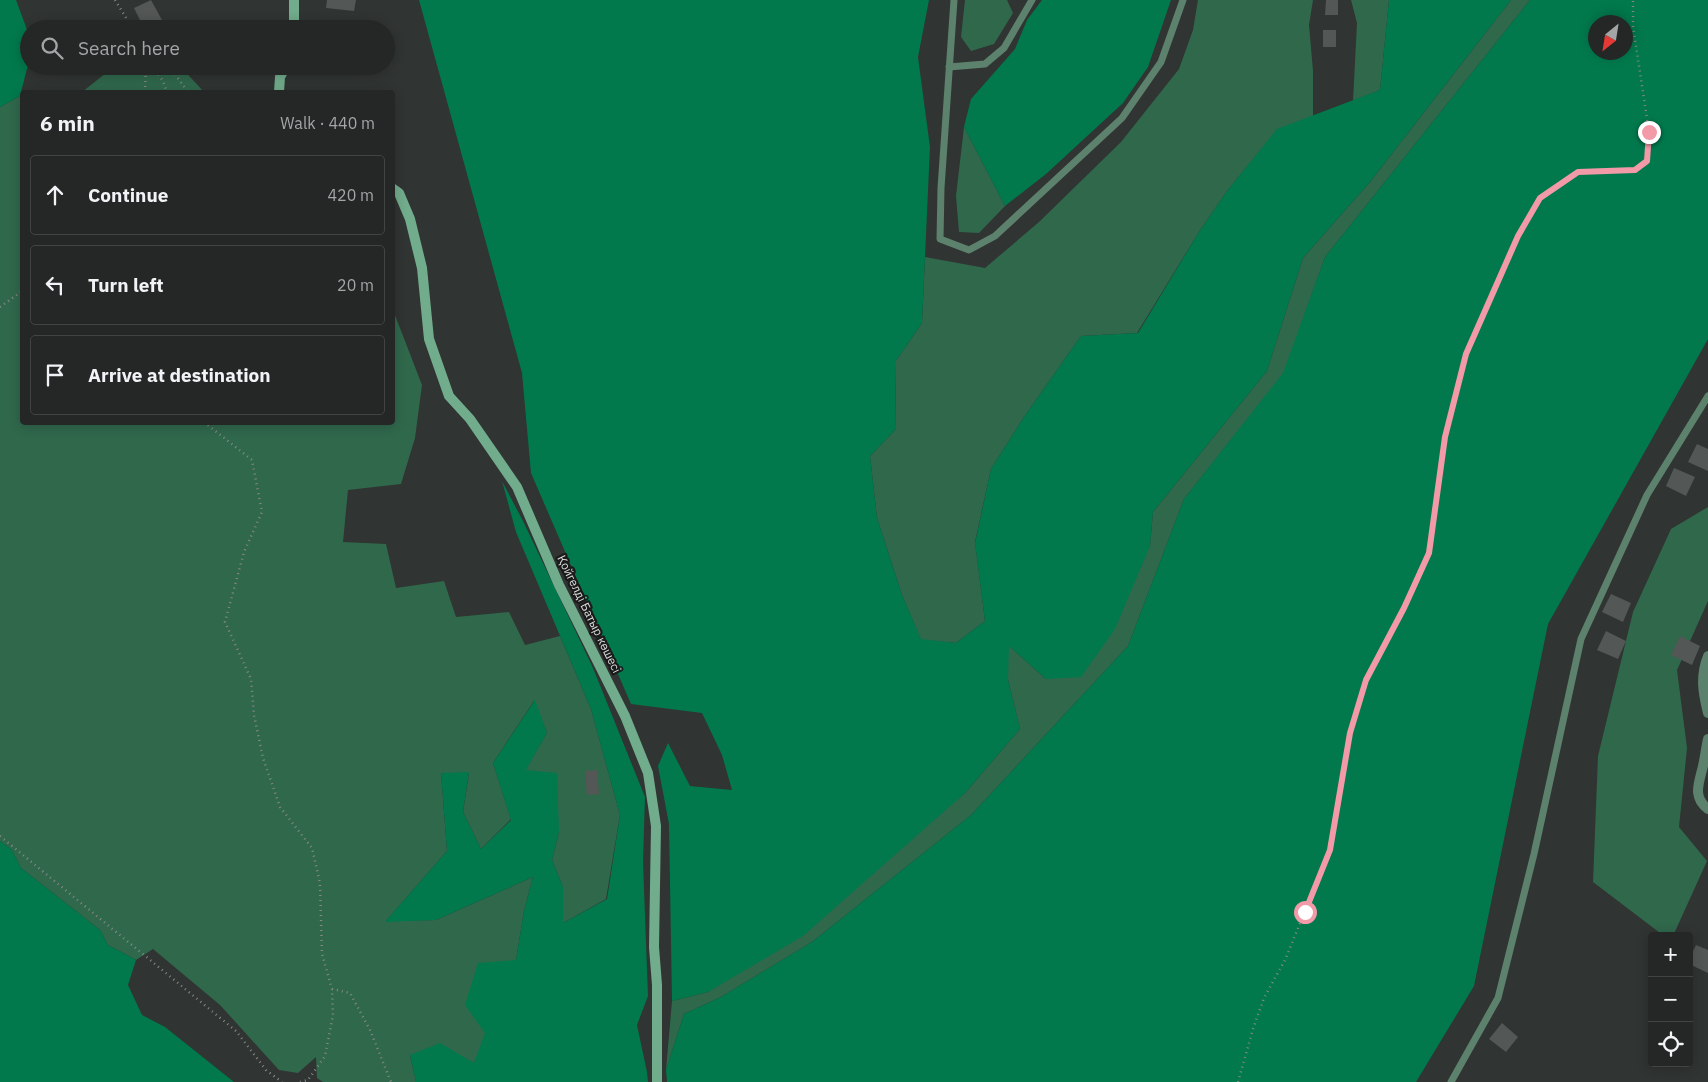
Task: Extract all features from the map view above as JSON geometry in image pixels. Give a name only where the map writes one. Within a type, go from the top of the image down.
[{"type":"street","points":[[294,0],[294,20]]},
{"type":"street","points":[[279,90],[281,75]]},
{"type":"street","name":"Қойгелді Батыр көшесі","points":[[395,190],[400,193],[410,219],[422,268],[429,338],[449,396],[470,418],[517,487],[559,586],[625,716],[648,773],[656,826],[654,947],[657,985],[657,1082]]},
{"type":"street","points":[[1708,656],[1703,669],[1703,692],[1708,713]]},
{"type":"street","points":[[1708,739],[1704,764],[1696,788],[1699,799],[1708,809]]},
{"type":"lane","points":[[954,0],[940,239],[969,250],[995,236],[1122,118],[1162,62],[1183,0]]},
{"type":"lane","points":[[949,68],[985,64],[1004,48],[1032,0]]},
{"type":"lane","points":[[1451,1082],[1498,998],[1534,854],[1581,639],[1647,495],[1708,396]]},
{"type":"path","points":[[115,0],[127,20]]},
{"type":"path","points":[[1238,1082],[1264,998],[1285,960],[1330,850],[1350,733],[1366,680],[1404,608],[1429,553],[1445,437],[1466,354],[1518,236],[1540,198],[1578,172],[1635,170],[1647,161],[1649,132],[1633,26],[1633,0]]},
{"type":"path","points":[[144,90],[145,75]]},
{"type":"path","points":[[159,75],[166,90]]},
{"type":"path","points":[[176,75],[187,90]]},
{"type":"path","points":[[0,307],[20,292]]},
{"type":"path","points":[[208,425],[252,460],[262,512],[244,552],[225,622],[251,679],[254,715],[263,758],[280,807],[312,848],[320,883],[322,954],[332,989],[334,1015],[325,1056],[308,1080],[300,1082]]},
{"type":"path","points":[[0,836],[236,1031],[266,1070],[282,1082]]},
{"type":"path","points":[[332,989],[350,993],[370,1030],[391,1082]]},
{"type":"green space","points":[[0,0],[16,0],[23,20],[20,20],[20,75],[25,75],[20,96],[0,107]]},
{"type":"green space","points":[[419,0],[929,0],[918,57],[930,147],[922,323],[895,362],[896,429],[870,456],[877,518],[902,595],[921,639],[956,643],[985,621],[975,543],[991,469],[1024,417],[1081,336],[1138,333],[1199,232],[1227,191],[1277,129],[1380,90],[1389,0],[1511,0],[1370,182],[1303,258],[1267,371],[1153,512],[1150,546],[1115,629],[1081,677],[1046,679],[1009,646],[1008,680],[1020,729],[965,793],[803,936],[708,992],[672,1001],[669,824],[658,766],[668,743],[690,786],[732,790],[722,755],[702,713],[631,704],[531,473],[522,373]]},
{"type":"green space","points":[[965,0],[1007,0],[1013,13],[994,44],[971,51],[961,37]]},
{"type":"green space","points":[[1042,0],[1171,0],[1148,67],[1123,103],[1046,174],[1005,206],[964,127],[971,99],[1015,49],[1027,20]]},
{"type":"green space","points":[[1198,0],[1313,0],[1309,25],[1313,71],[1313,116],[1277,130],[1227,191],[1199,232],[1137,333],[1081,336],[1024,417],[991,469],[975,542],[985,621],[956,643],[921,640],[902,595],[877,518],[870,456],[896,429],[895,362],[922,323],[925,257],[985,268],[1039,222],[1121,142],[1179,69],[1193,30]]},
{"type":"green space","points":[[1351,0],[1389,0],[1380,90],[1353,101],[1357,23]]},
{"type":"green space","points":[[1511,0],[1530,0],[1325,257],[1284,373],[1184,499],[1128,646],[971,815],[812,942],[721,997],[684,1014],[666,1070],[672,1001],[708,992],[965,793],[1020,729],[1008,680],[1008,645],[1046,679],[1150,546],[1153,512],[1267,371],[1303,258],[1370,182]]},
{"type":"green space","points":[[1530,0],[1708,0],[1708,339],[1548,624],[1474,986],[1416,1082],[667,1082],[666,1070],[684,1014],[721,997],[812,942],[971,815],[1128,646],[1184,499],[1283,373],[1325,257]]},
{"type":"green space","points":[[104,75],[188,75],[202,90],[85,90]]},
{"type":"green space","points":[[20,96],[20,425],[395,425],[395,315],[422,385],[415,438],[401,484],[348,490],[343,542],[386,544],[396,588],[444,581],[456,617],[509,612],[525,645],[560,636],[591,709],[620,815],[606,899],[563,923],[563,887],[552,860],[559,832],[525,770],[547,733],[534,701],[493,763],[511,819],[481,849],[463,812],[469,773],[441,773],[447,851],[386,921],[436,920],[533,877],[524,911],[516,960],[474,1064],[410,1055],[416,1082],[323,1082],[317,1078],[316,1057],[298,1073],[279,1070],[220,1005],[153,949],[136,960],[108,945],[100,930],[21,868],[12,850],[0,841],[0,107]]},
{"type":"green space","points":[[964,127],[1005,206],[979,233],[959,232],[956,196]]},
{"type":"green space","points":[[502,481],[593,668],[645,797],[643,862],[648,996],[637,1025],[648,1082],[416,1082],[410,1055],[440,1043],[474,1063],[485,1033],[465,1005],[478,963],[516,960],[524,911],[533,877],[436,920],[385,922],[447,851],[441,773],[469,772],[463,812],[481,849],[511,820],[493,763],[535,700],[547,733],[526,770],[557,773],[559,832],[552,860],[563,887],[563,923],[607,899],[620,815],[591,709],[516,532]]},
{"type":"green space","points":[[1708,507],[1708,601],[1677,670],[1687,748],[1679,827],[1707,861],[1675,932],[1659,932],[1593,882],[1598,756],[1633,612],[1671,529]]},
{"type":"green space","points":[[0,841],[12,850],[21,868],[100,930],[108,945],[136,960],[128,985],[142,1015],[165,1027],[234,1082],[0,1082]]},
{"type":"building","points":[[151,0],[162,20],[140,20],[134,8]]},
{"type":"building","points":[[327,0],[356,0],[354,11],[326,8]]},
{"type":"building","points":[[1326,0],[1338,0],[1338,15],[1325,15]]},
{"type":"building","points":[[1323,30],[1336,30],[1336,47],[1323,47]]},
{"type":"building","points":[[1697,444],[1708,449],[1708,471],[1688,462]]},
{"type":"building","points":[[1674,468],[1695,477],[1686,496],[1666,486]]},
{"type":"building","points":[[1611,594],[1631,603],[1623,622],[1602,612]]},
{"type":"building","points":[[1606,631],[1626,641],[1618,659],[1597,650]]},
{"type":"building","points":[[1680,636],[1700,646],[1692,665],[1671,655]]},
{"type":"building","points":[[597,770],[599,794],[587,795],[585,771]]},
{"type":"building","points":[[1696,945],[1708,950],[1708,973],[1693,966],[1693,951]]},
{"type":"building","points":[[1502,1023],[1518,1037],[1506,1052],[1489,1039]]},
{"type":"route","points":[[1305,912],[1330,850],[1350,733],[1366,680],[1404,608],[1429,553],[1445,437],[1466,354],[1518,236],[1540,198],[1578,172],[1635,170],[1647,161],[1649,132]]}]
